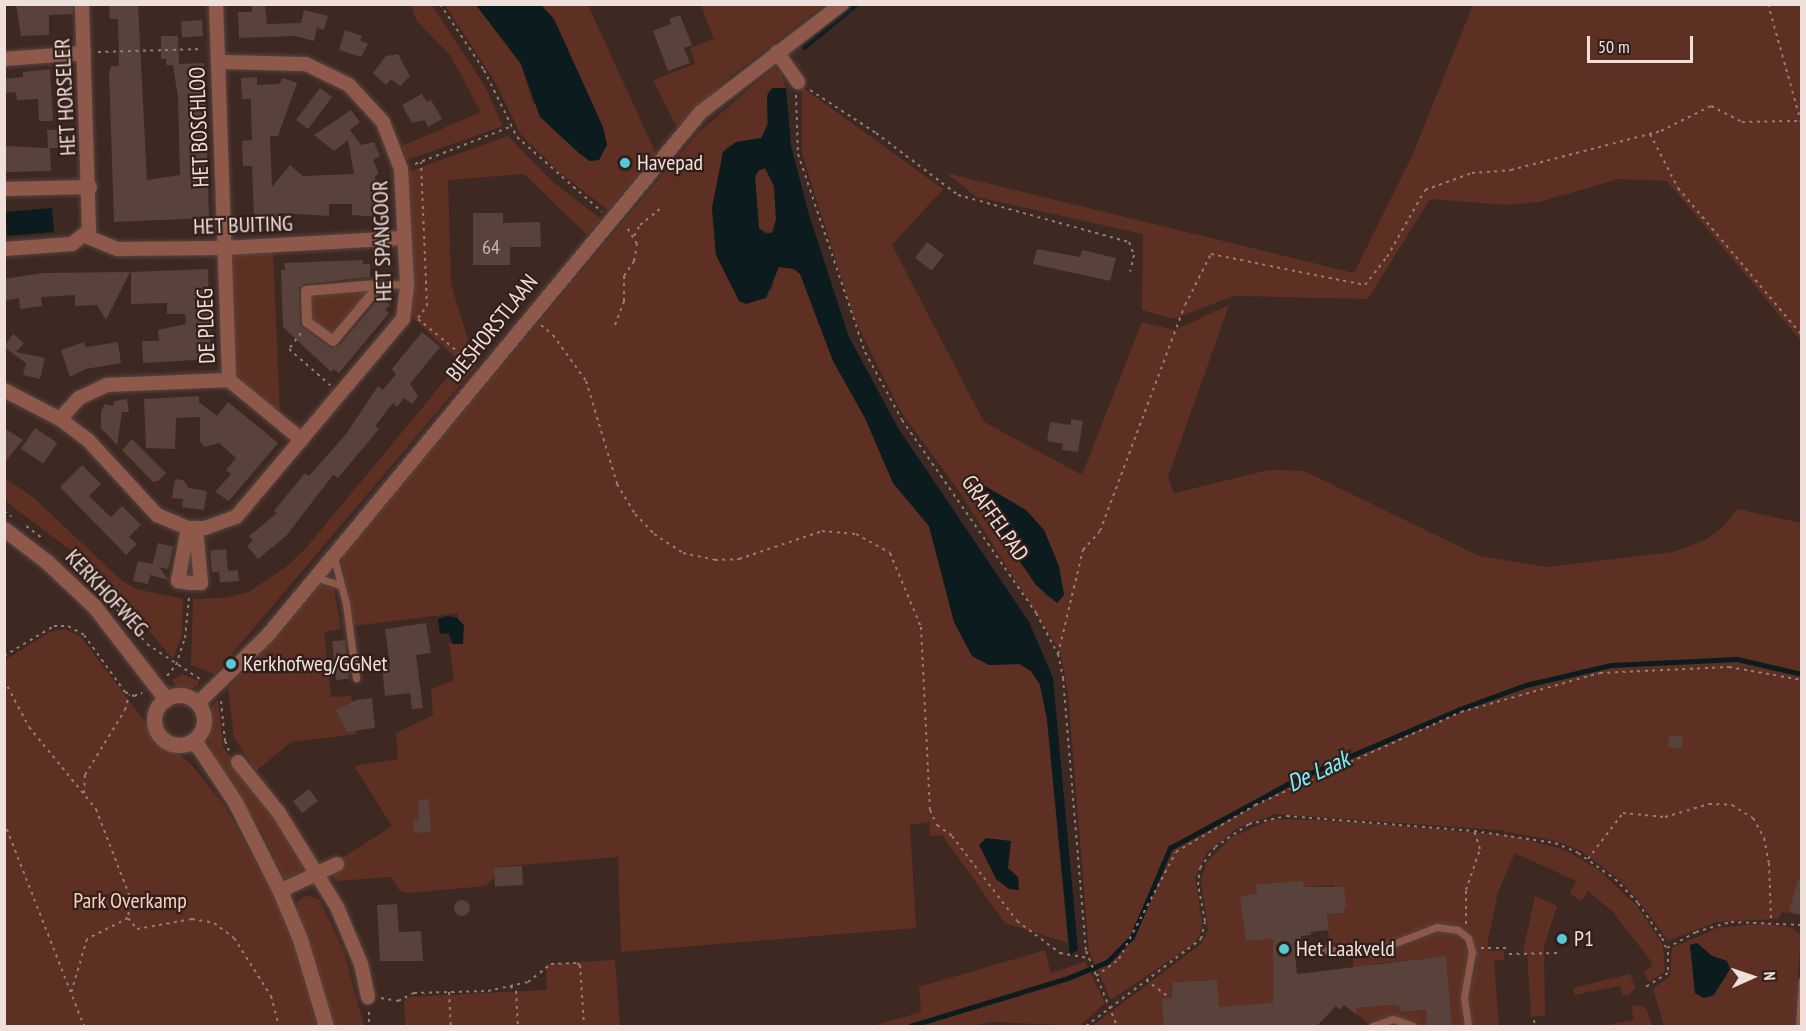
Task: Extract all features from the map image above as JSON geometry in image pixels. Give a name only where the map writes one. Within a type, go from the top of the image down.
[{"type":"street","name":"HET HORSELER","points":[[82,4],[91,220],[85,236]]},
{"type":"street","name":"HET BOSCHLOO","points":[[216,4],[224,248]]},
{"type":"street","name":"BIESHORSTLAAN","points":[[198,703],[255,650],[611,216],[701,112],[842,4]]},
{"type":"street","points":[[777,52],[798,82]]},
{"type":"street","points":[[4,59],[84,53]]},
{"type":"street","name":"HET SPANGOOR","points":[[192,528],[226,523],[236,517],[403,320],[406,310],[407,284],[401,169],[384,122],[362,97],[331,73],[306,64],[281,60],[218,55]]},
{"type":"street","name":"HET HORSELER","points":[[4,189],[90,187]]},
{"type":"street","points":[[4,249],[66,246],[85,236]]},
{"type":"street","name":"HET BUITING","points":[[85,236],[117,249],[224,248],[404,238]]},
{"type":"street","name":"DE PLOEG","points":[[224,248],[229,380],[302,440]]},
{"type":"street","points":[[378,285],[333,341],[308,323],[306,291],[378,285]]},
{"type":"street","points":[[60,419],[79,398],[107,385],[229,380]]},
{"type":"street","points":[[4,390],[60,419],[88,440],[157,515],[192,528],[201,583],[190,583]]},
{"type":"street","name":"KERKHOFWEG","points":[[4,530],[46,561],[94,606],[166,699]]},
{"type":"street","points":[[189,696],[198,703],[204,722],[194,740],[183,744],[162,738],[154,717],[166,699],[189,696]]},
{"type":"street","points":[[194,740],[235,802],[280,891],[326,1026]]},
{"type":"street","points":[[238,762],[279,813],[318,874],[350,935],[368,995]]},
{"type":"street","points":[[280,891],[337,864]]},
{"type":"lane","points":[[378,285],[407,284]]},
{"type":"lane","points":[[334,554],[356,678]]},
{"type":"lane","points":[[315,577],[340,585]]},
{"type":"lane","points":[[1318,950],[1377,950],[1437,927],[1452,928],[1468,938],[1471,948],[1472,963],[1464,997],[1468,1026]]},
{"type":"lane","points":[[1799,1026],[1802,980]]},
{"type":"lane","points":[[1372,1026],[1393,1019],[1413,1026]]},
{"type":"path","points":[[440,4],[484,70],[510,127],[545,166],[634,236]]},
{"type":"path","points":[[1768,4],[1802,126]]},
{"type":"path","points":[[84,53],[218,55]]},
{"type":"path","points":[[798,82],[876,133],[958,195],[1129,242],[1134,255],[1130,272]]},
{"type":"path","name":"GRAFFELPAD","points":[[798,82],[798,154],[865,352],[903,420],[1036,613],[1058,654],[1087,958],[1111,1007],[1117,1026]]},
{"type":"path","points":[[1058,654],[1083,550],[1100,531],[1185,305],[1211,254],[1365,285],[1387,256],[1425,190],[1472,173],[1511,170],[1650,134],[1711,106],[1742,122],[1800,121]]},
{"type":"path","points":[[401,169],[510,127]]},
{"type":"path","points":[[1650,134],[1678,188],[1802,335]]},
{"type":"path","points":[[417,319],[427,306],[421,162]]},
{"type":"path","points":[[615,325],[624,301],[624,276],[634,261],[634,236],[640,225],[662,207]]},
{"type":"path","points":[[406,310],[482,373]]},
{"type":"path","points":[[529,317],[553,335],[586,381],[617,484],[635,514],[654,534],[683,553],[714,560],[739,559],[822,531],[856,534],[890,553],[921,627],[930,810],[937,825],[958,843],[1017,921],[1060,953],[1087,958]]},
{"type":"path","points":[[308,323],[289,350],[341,394]]},
{"type":"path","points":[[129,695],[138,695],[155,685],[174,668],[181,653],[190,583]]},
{"type":"path","points":[[4,656],[54,626],[68,626],[84,635],[129,695]]},
{"type":"path","points":[[1096,976],[1119,959],[1176,852],[1255,805],[1461,712],[1600,673],[1730,667],[1802,680]]},
{"type":"path","points":[[4,680],[29,727],[101,820],[130,897],[128,918],[137,929],[192,919],[214,923],[234,938],[271,996],[279,1026]]},
{"type":"path","points":[[212,691],[223,704],[225,741],[238,762]]},
{"type":"path","points":[[84,796],[85,775],[125,710],[129,695]]},
{"type":"path","points":[[1588,859],[1623,813],[1665,817],[1710,804],[1732,805],[1752,818],[1764,838],[1771,921]]},
{"type":"path","points":[[1086,1026],[1201,939],[1205,921],[1198,885],[1200,868],[1215,847],[1249,824],[1287,816],[1474,831],[1540,839],[1588,859],[1638,903],[1667,948],[1667,976],[1644,988]]},
{"type":"path","points":[[4,822],[84,1026]]},
{"type":"path","points":[[1468,938],[1465,898],[1480,849],[1474,831]]},
{"type":"path","points":[[71,993],[87,939],[128,918]]},
{"type":"path","points":[[1667,948],[1716,925],[1771,921],[1802,925]]},
{"type":"path","points":[[1471,948],[1509,948]]},
{"type":"path","points":[[1509,954],[1557,953]]},
{"type":"path","points":[[368,995],[392,1001],[414,993],[510,986],[528,982],[551,964],[579,964],[584,1026]]},
{"type":"path","points":[[1146,980],[1167,996]]},
{"type":"path","points":[[510,986],[516,991],[518,1026]]},
{"type":"path","points":[[449,992],[451,1026]]},
{"type":"path","points":[[1534,1020],[1535,1026]]},
{"type":"path","points":[[994,1026],[1005,1026]]},
{"type":"green space","points":[[411,5],[432,5],[484,85],[503,126],[407,160],[402,146],[481,112],[450,55],[416,20]]},
{"type":"green space","points":[[445,5],[476,5],[521,64],[533,104],[593,107],[554,19],[541,5],[588,5],[656,154],[608,210],[560,173],[521,135],[494,80]]},
{"type":"green space","points":[[701,5],[824,5],[728,78],[677,128],[653,80],[695,64],[690,48],[714,39]]},
{"type":"green space","points":[[1473,5],[1801,5],[1801,341],[1667,181],[1619,179],[1539,202],[1506,205],[1430,199],[1368,299],[1233,296],[1174,319],[1142,310],[1143,234],[977,197],[946,173],[1354,273],[1412,156]]},
{"type":"green space","points":[[774,67],[781,73],[786,88],[768,91],[766,132],[761,138],[728,146],[723,152],[712,208],[716,255],[739,300],[773,289],[773,276],[779,267],[794,269],[800,274],[833,361],[865,418],[893,483],[929,526],[954,622],[972,656],[989,665],[1019,664],[1031,671],[1040,685],[1047,719],[1068,943],[1005,923],[942,835],[930,836],[929,822],[910,825],[916,928],[621,952],[618,857],[496,867],[494,878],[485,886],[410,893],[400,891],[391,877],[336,881],[328,867],[392,826],[354,766],[398,759],[396,733],[433,715],[431,689],[454,680],[449,643],[460,635],[458,613],[353,626],[341,557],[698,133]]},
{"type":"green space","points":[[802,87],[943,189],[892,245],[984,422],[1082,475],[1142,322],[1175,330],[1229,305],[1168,477],[1174,493],[1269,470],[1304,471],[1479,556],[1547,567],[1673,552],[1705,540],[1723,527],[1737,509],[1801,523],[1801,915],[1782,912],[1778,919],[1716,922],[1668,941],[1640,902],[1616,877],[1581,851],[1556,841],[1498,830],[1276,814],[1239,827],[1207,852],[1195,878],[1202,922],[1200,936],[1191,946],[1111,1000],[1089,952],[1068,693],[1060,651],[959,491],[901,412],[854,318],[802,153]],"holes":[[[975,490],[1044,530],[1050,547],[1049,599],[1013,553]]]},
{"type":"green space","points":[[508,136],[553,182],[601,219],[587,235],[524,174],[448,180],[451,284],[476,366],[215,674],[191,665],[193,599],[224,598],[249,592],[286,567],[306,548],[460,362],[410,315],[407,172]]},
{"type":"green space","points":[[765,168],[774,186],[776,219],[771,234],[759,228],[755,178],[757,171]]},
{"type":"green space","points":[[273,250],[280,414],[235,377],[231,251]]},
{"type":"green space","points":[[373,289],[332,338],[309,321],[309,293]]},
{"type":"green space","points":[[5,478],[35,499],[121,580],[136,589],[183,599],[182,635],[173,659],[97,570],[5,501]]},
{"type":"green space","points":[[318,585],[334,588],[341,629],[324,632],[331,697],[351,696],[357,734],[291,742],[256,771],[234,738],[228,688]]},
{"type":"green space","name":"Park Overkamp","points":[[64,629],[81,637],[158,739],[190,763],[224,805],[272,892],[295,949],[317,1026],[5,1026],[5,660],[50,632]]},
{"type":"green space","points":[[182,674],[199,681],[198,686],[188,690],[178,688],[172,680]]},
{"type":"green space","points":[[218,699],[223,747],[304,858],[302,870],[291,879],[283,878],[264,836],[211,751],[207,730],[211,708]]},
{"type":"green space","points":[[1273,819],[1345,821],[1513,836],[1565,850],[1599,870],[1637,906],[1663,945],[1665,972],[1649,982],[1643,972],[1653,966],[1613,912],[1588,891],[1581,901],[1570,894],[1576,881],[1515,853],[1498,892],[1488,940],[1488,951],[1504,951],[1504,960],[1494,961],[1499,1026],[1472,1026],[1467,1003],[1476,965],[1475,945],[1459,927],[1439,923],[1385,944],[1335,949],[1335,942],[1329,942],[1327,914],[1342,913],[1334,885],[1304,887],[1283,882],[1257,884],[1257,893],[1241,897],[1246,941],[1273,938],[1275,1006],[1218,1007],[1217,980],[1173,982],[1165,1026],[1092,1026],[1201,944],[1208,930],[1201,880],[1207,862],[1232,837]]},
{"type":"green space","points":[[311,896],[320,900],[344,952],[364,1026],[332,1026],[297,917],[297,903],[302,897]]},
{"type":"green space","points":[[1535,896],[1557,906],[1544,946],[1545,1015],[1531,1017],[1527,952],[1523,951]]},
{"type":"green space","points":[[1766,923],[1792,928],[1801,935],[1794,1026],[1664,1026],[1653,989],[1670,976],[1672,948],[1717,928]],"holes":[[[1697,943],[1712,956],[1727,961],[1727,976],[1717,984],[1714,994],[1695,992],[1690,946]]]},
{"type":"green space","points":[[1443,930],[1458,935],[1469,953],[1460,997],[1464,1026],[1452,1026],[1446,956],[1373,964],[1373,968],[1353,967],[1353,956],[1386,952]]},
{"type":"green space","points":[[1045,950],[1051,973],[1085,962],[1105,1003],[1080,1026],[993,1022],[971,1026],[873,1026],[921,1012],[919,987]]},
{"type":"green space","points":[[615,960],[620,1026],[405,1026],[404,1001],[408,997],[547,990],[546,964]]},
{"type":"green space","points":[[1630,974],[1635,988],[1629,995],[1623,996],[1620,986],[1574,995],[1573,988]]},
{"type":"green space","points":[[1637,1005],[1646,1008],[1652,1026],[1601,1026],[1634,1020],[1631,1007]]},
{"type":"green space","points":[[1399,1006],[1400,1012],[1428,1010],[1430,1026],[1419,1026],[1396,1016],[1367,1022],[1357,1014],[1356,1008]]},
{"type":"shaded area","points":[[540,4],[554,19],[603,127],[607,145],[599,160],[590,161],[580,154],[540,117],[521,64],[476,5]]},
{"type":"shaded area","points":[[772,88],[786,88],[791,146],[809,215],[849,337],[898,428],[1029,622],[1053,678],[1078,950],[1070,955],[1047,719],[1040,685],[1031,671],[1019,664],[989,665],[972,656],[954,622],[929,526],[893,483],[865,418],[833,361],[800,274],[794,269],[779,267],[766,298],[746,304],[739,301],[716,255],[712,208],[723,152],[736,142],[761,138],[768,124],[767,96]],"holes":[[[765,168],[774,186],[776,219],[773,232],[766,234],[759,228],[755,178],[758,171]]]},
{"type":"shaded area","points":[[52,208],[54,232],[7,236],[5,212]]},
{"type":"shaded area","points":[[985,486],[1026,510],[1044,530],[1059,566],[1064,595],[1057,603],[1036,585],[978,500],[975,490]]},
{"type":"shaded area","points":[[448,616],[457,618],[464,625],[463,644],[452,644],[449,633],[440,634],[438,619]]},
{"type":"shaded area","points":[[986,838],[1011,841],[1008,868],[1018,877],[1019,890],[1009,889],[996,879],[979,845]]},
{"type":"shaded area","points":[[1697,943],[1712,956],[1727,961],[1730,969],[1714,995],[1704,998],[1695,993],[1690,945]]},
{"type":"building","points":[[16,4],[73,4],[73,14],[49,15],[49,35],[21,36]]},
{"type":"building","points":[[109,4],[138,4],[147,180],[180,175],[178,98],[173,65],[166,65],[166,59],[161,59],[161,36],[178,36],[179,64],[204,63],[209,218],[114,222],[109,73],[111,66],[119,66],[118,19],[110,19]]},
{"type":"building","points":[[252,5],[265,5],[267,24],[301,23],[304,10],[328,16],[324,30],[317,28],[314,41],[295,36],[239,38],[238,12],[252,12]]},
{"type":"building","points":[[680,15],[692,45],[684,48],[690,63],[668,71],[653,31],[671,24],[669,19]]},
{"type":"building","points":[[202,20],[203,36],[182,37],[181,21]]},
{"type":"building","points":[[345,30],[362,36],[360,40],[368,44],[361,57],[339,50]]},
{"type":"building","points":[[398,54],[410,76],[400,86],[391,79],[386,85],[373,73],[386,56]]},
{"type":"building","points":[[50,69],[53,121],[39,121],[38,99],[17,100],[16,92],[4,93],[4,79],[23,77],[23,72]]},
{"type":"building","points":[[257,77],[257,85],[279,84],[283,78],[297,83],[278,136],[270,136],[272,187],[290,165],[303,176],[354,174],[348,140],[334,151],[314,135],[351,110],[360,122],[350,130],[361,145],[374,142],[380,156],[373,160],[379,174],[375,176],[378,217],[352,215],[352,204],[329,204],[329,216],[279,213],[279,218],[254,221],[252,166],[243,166],[242,141],[252,140],[251,99],[242,99],[241,78]]},
{"type":"building","points":[[320,88],[332,97],[308,129],[296,120]]},
{"type":"building","points":[[422,94],[427,102],[431,100],[442,119],[428,127],[425,120],[412,123],[402,105]]},
{"type":"building","points":[[47,130],[58,130],[59,148],[50,148],[51,171],[4,172],[4,146],[48,148]]},
{"type":"building","points":[[473,213],[503,213],[503,223],[540,222],[541,247],[510,247],[510,265],[473,265]]},
{"type":"building","points":[[927,242],[944,255],[932,271],[915,258]]},
{"type":"building","points":[[1037,249],[1080,257],[1082,250],[1116,258],[1110,281],[1033,264]]},
{"type":"building","points":[[363,260],[363,264],[370,264],[370,277],[305,284],[299,288],[300,325],[331,348],[339,346],[380,297],[390,305],[385,310],[389,313],[339,373],[334,369],[331,372],[283,327],[281,270],[285,270],[284,263]]},
{"type":"building","points":[[208,269],[211,359],[143,363],[142,341],[159,341],[158,330],[186,324],[185,314],[167,314],[167,303],[131,304],[131,272]]},
{"type":"building","points":[[130,272],[106,320],[97,305],[75,306],[75,295],[41,297],[42,306],[20,309],[19,298],[4,301],[4,279],[43,273]]},
{"type":"building","points":[[422,332],[440,347],[410,384],[418,396],[412,404],[404,398],[397,407],[393,403],[375,426],[379,429],[338,478],[333,475],[286,536],[258,559],[247,546],[253,541],[249,536],[277,513],[274,511],[305,473],[309,476],[346,434],[378,386],[383,390],[396,374],[392,369]]},
{"type":"building","points":[[13,334],[24,343],[16,352],[45,358],[40,379],[23,375],[26,363],[4,347]]},
{"type":"building","points":[[84,342],[86,347],[118,342],[121,363],[86,369],[70,377],[61,350]]},
{"type":"building","points":[[199,396],[199,402],[217,416],[228,402],[278,443],[229,501],[215,492],[231,474],[226,470],[236,458],[219,443],[205,447],[200,442],[200,417],[176,418],[175,449],[146,448],[144,399]]},
{"type":"building","points":[[127,399],[129,412],[122,412],[117,445],[101,428],[101,411],[105,404],[113,406],[114,401]]},
{"type":"building","points":[[1071,419],[1083,421],[1078,452],[1062,450],[1063,444],[1047,441],[1050,422],[1071,425]]},
{"type":"building","points":[[4,428],[23,440],[4,463]]},
{"type":"building","points":[[35,428],[57,443],[43,464],[21,449]]},
{"type":"building","points":[[132,439],[166,473],[158,481],[153,482],[122,450]]},
{"type":"building","points":[[82,465],[101,484],[89,496],[111,517],[122,506],[141,525],[129,537],[137,544],[126,555],[60,487]]},
{"type":"building","points":[[175,479],[183,480],[189,488],[207,491],[204,510],[182,507],[183,499],[172,498]]},
{"type":"building","points":[[158,543],[174,547],[168,569],[152,565]]},
{"type":"building","points":[[226,549],[228,571],[212,572],[210,550]]},
{"type":"building","points":[[138,561],[157,565],[169,580],[150,575],[148,584],[133,581]]},
{"type":"building","points":[[238,570],[239,581],[220,583],[219,572]]},
{"type":"building","points":[[426,623],[431,653],[416,655],[423,708],[412,709],[410,693],[385,696],[382,667],[390,666],[385,629]]},
{"type":"building","points":[[345,640],[349,679],[336,680],[332,641]]},
{"type":"building","points":[[372,698],[375,728],[347,732],[336,710],[356,700]]},
{"type":"building","points":[[1669,735],[1683,736],[1682,748],[1668,747]]},
{"type":"building","points":[[309,789],[318,801],[302,813],[293,801]]},
{"type":"building","points":[[429,799],[431,832],[414,833],[413,819],[419,819],[418,800]]},
{"type":"building","points":[[522,866],[523,885],[495,886],[494,867]]},
{"type":"building","points":[[1798,880],[1802,880],[1802,915],[1789,911]]},
{"type":"building","name":"Het Laakveld","points":[[1303,881],[1304,887],[1344,887],[1346,906],[1343,913],[1327,914],[1329,930],[1311,932],[1311,935],[1301,936],[1301,941],[1294,942],[1297,974],[1446,956],[1452,1026],[1427,1025],[1426,1010],[1400,1012],[1399,1006],[1392,1005],[1356,1008],[1357,1015],[1344,1005],[1340,1010],[1336,1006],[1317,1026],[1164,1026],[1162,999],[1171,998],[1173,982],[1217,980],[1219,1007],[1273,1003],[1273,939],[1246,941],[1240,897],[1257,893],[1256,884]]},
{"type":"building","points":[[459,900],[465,900],[470,908],[468,914],[459,916],[454,911],[454,905]]},
{"type":"building","points":[[397,904],[399,932],[421,931],[423,961],[380,961],[377,905]]},
{"type":"waterway","points":[[804,47],[856,4]]},
{"type":"waterway","name":"De Laak","points":[[910,1026],[1068,978],[1107,962],[1132,937],[1170,848],[1297,779],[1460,709],[1526,685],[1611,665],[1737,659],[1802,674]]},
{"type":"place","name":"Havepad","points":[[625,163]]},
{"type":"place","name":"Kerkhofweg/GGNet","points":[[231,664]]},
{"type":"place","name":"P1","points":[[1562,939]]},
{"type":"place","name":"Het Laakveld","points":[[1284,949]]}]
